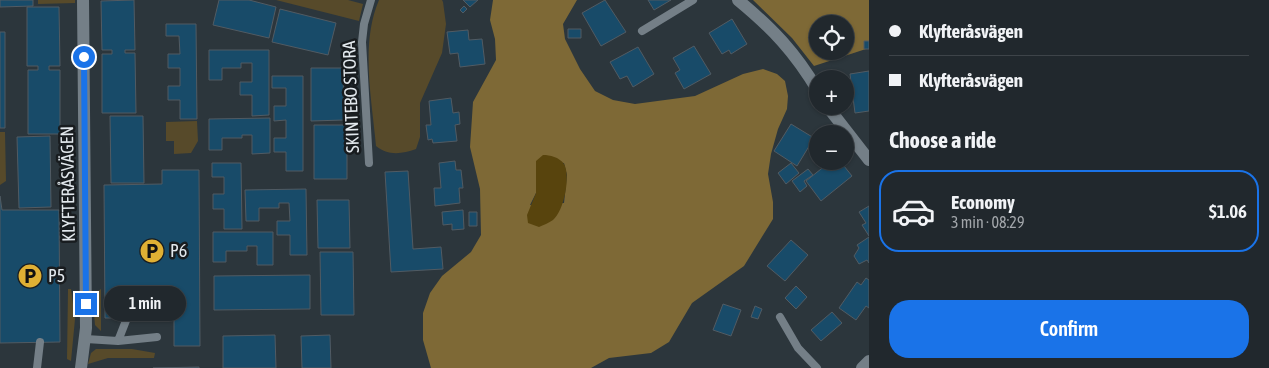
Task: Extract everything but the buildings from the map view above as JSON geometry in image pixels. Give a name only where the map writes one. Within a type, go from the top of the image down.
[{"type":"street","name":"KLYFTERÅSVÄGEN","points":[[81,368],[86,339],[83,0]]},
{"type":"street","points":[[738,0],[783,40],[809,77]]},
{"type":"street","points":[[834,115],[869,160]]},
{"type":"street","points":[[862,368],[869,361]]},
{"type":"lane","name":"SKINTEBO STORA","points":[[369,163],[362,42],[364,24],[371,0]]},
{"type":"lane","points":[[642,31],[693,0]]},
{"type":"lane","points":[[780,316],[798,348],[816,368]]},
{"type":"lane","points":[[118,341],[127,318]]},
{"type":"lane","points":[[86,339],[118,341],[157,337]]},
{"type":"lane","points":[[37,368],[40,342]]},
{"type":"shaded area","points":[[38,0],[75,0],[75,3],[38,4]]},
{"type":"shaded area","points":[[276,0],[348,0],[363,4],[359,21]]},
{"type":"shaded area","points":[[379,0],[442,0],[443,2],[446,24],[442,53],[420,103],[420,137],[416,149],[400,153],[390,153],[376,146],[370,91],[369,53],[373,17]]},
{"type":"shaded area","points":[[493,0],[577,0],[563,24],[565,39],[580,69],[595,91],[613,100],[635,104],[695,96],[743,74],[763,69],[777,74],[785,81],[788,96],[787,109],[778,129],[768,174],[773,202],[773,219],[744,266],[692,303],[669,342],[651,353],[609,358],[591,368],[431,368],[423,340],[423,313],[430,293],[442,276],[471,252],[481,235],[480,189],[470,147],[473,102],[496,60],[495,39],[490,20]],"holes":[[[536,161],[564,163],[567,175],[564,203],[530,205],[536,193]]]},
{"type":"shaded area","points":[[753,0],[869,0],[869,48],[854,53],[854,15],[809,15],[809,60],[792,38]]},
{"type":"shaded area","points":[[809,60],[832,60],[814,66]]},
{"type":"shaded area","points":[[197,121],[198,141],[191,153],[174,154],[174,141],[166,141],[166,122]]},
{"type":"shaded area","points":[[0,132],[5,132],[6,181],[0,185]]},
{"type":"shaded area","points":[[543,155],[549,155],[560,160],[564,164],[567,177],[563,201],[557,216],[539,227],[528,223],[527,215],[536,193],[536,161]]},
{"type":"shaded area","points":[[68,289],[71,289],[75,319],[71,361],[67,359]]},
{"type":"shaded area","points":[[101,289],[101,331],[95,325],[94,314],[98,291]]},
{"type":"shaded area","points":[[96,349],[132,349],[155,353],[154,358],[108,358],[88,364],[91,353]]},
{"type":"place","name":"P6","points":[[152,251]]},
{"type":"place","name":"P5","points":[[30,276]]},
{"type":"route","points":[[84,57],[86,304]]}]
